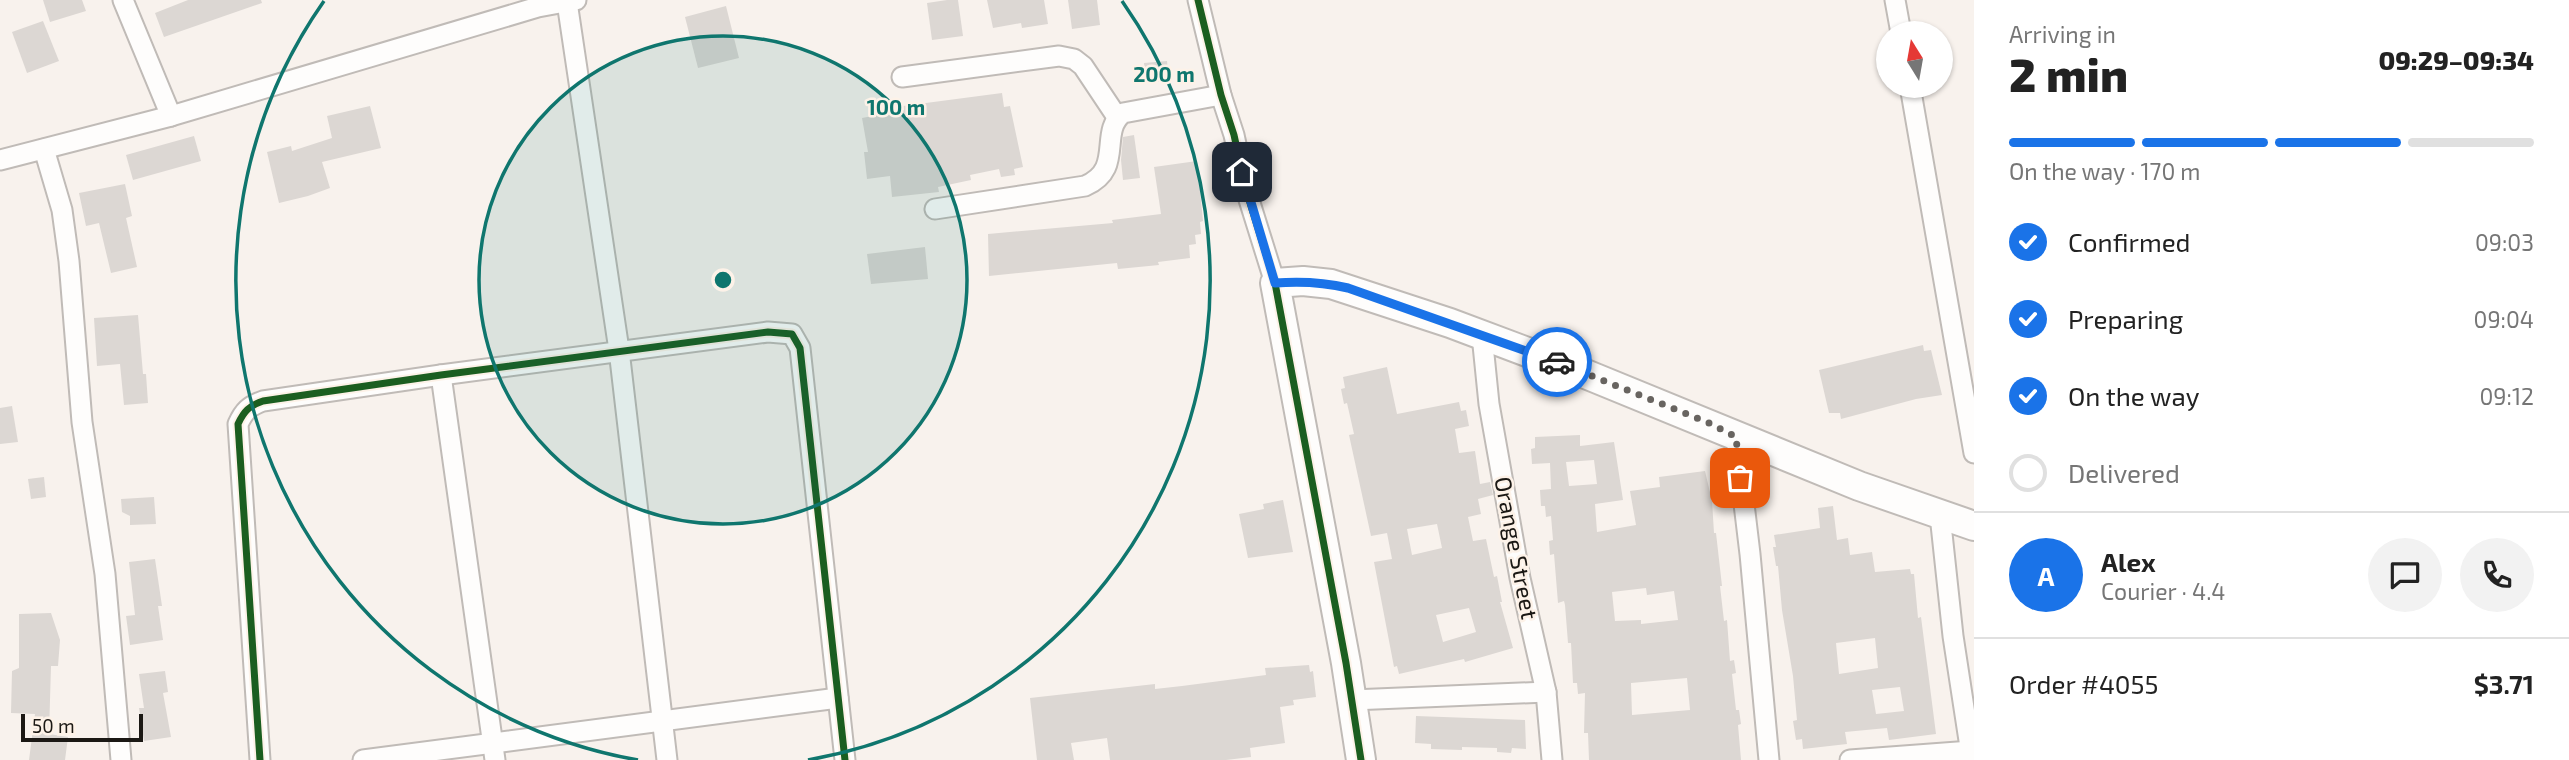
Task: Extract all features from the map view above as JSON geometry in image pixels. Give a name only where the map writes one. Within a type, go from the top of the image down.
[{"type":"street","points":[[123,0],[170,116]]},
{"type":"street","points":[[1198,0],[1246,190],[1275,283],[1361,760]]},
{"type":"street","points":[[1895,0],[1899,21]]},
{"type":"street","points":[[2,153],[44,149],[170,116],[537,4],[572,1],[619,350],[667,760]]},
{"type":"street","points":[[902,77],[1059,56],[1074,59],[1083,66],[1117,117]]},
{"type":"street","points":[[935,209],[1085,186],[1100,178],[1106,167],[1113,124],[1117,117],[1132,110],[1221,95]]},
{"type":"street","points":[[1912,98],[1969,397],[1974,453]]},
{"type":"street","points":[[44,149],[62,210],[69,261],[82,422],[105,573],[121,760]]},
{"type":"street","points":[[1275,283],[1303,281],[1331,284],[1482,335],[1707,422],[1736,437],[1974,526]]},
{"type":"street","points":[[260,760],[238,424],[242,414],[250,406],[262,401],[440,375],[768,332],[792,334],[800,348],[845,760]]},
{"type":"street","name":"Orange Street","points":[[1482,335],[1489,404],[1520,578],[1546,691],[1552,760]]},
{"type":"street","points":[[440,375],[494,752]]},
{"type":"street","points":[[1736,437],[1769,760]]},
{"type":"street","points":[[1850,760],[1972,756],[1950,611],[1940,515]]},
{"type":"street","points":[[1352,699],[1546,691]]},
{"type":"street","points":[[363,760],[494,752],[662,721],[838,698]]},
{"type":"building","points":[[43,0],[82,0],[86,11],[50,22]]},
{"type":"building","points":[[188,0],[261,0],[262,3],[164,37],[155,13]]},
{"type":"building","points":[[958,0],[963,36],[932,40],[927,3]]},
{"type":"building","points":[[987,0],[1044,0],[1048,24],[1022,28],[1021,23],[993,28]]},
{"type":"building","points":[[1068,0],[1097,0],[1100,25],[1072,29]]},
{"type":"building","points":[[726,6],[739,58],[698,68],[685,17]]},
{"type":"building","points":[[43,21],[59,61],[27,73],[12,32]]},
{"type":"building","points":[[1167,61],[1169,81],[1146,83],[1144,63]]},
{"type":"building","points":[[1002,93],[1004,107],[1010,106],[1023,167],[1014,169],[1015,175],[1001,177],[999,169],[970,175],[971,180],[938,187],[939,192],[892,197],[890,176],[867,179],[864,152],[868,152],[862,118],[904,110],[903,106]]},
{"type":"building","points":[[370,106],[381,148],[322,162],[330,188],[279,203],[267,152],[291,146],[292,151],[332,138],[327,116]]},
{"type":"building","points":[[1134,135],[1140,178],[1123,180],[1123,137]]},
{"type":"building","points":[[194,136],[201,161],[133,180],[126,155]]},
{"type":"building","points":[[1197,161],[1203,221],[1200,222],[1201,234],[1195,235],[1196,244],[1189,245],[1190,258],[1158,262],[1159,265],[1118,269],[1117,263],[989,276],[988,234],[1113,223],[1112,220],[1161,214],[1154,167]]},
{"type":"building","points":[[125,184],[132,216],[126,218],[137,267],[111,273],[99,223],[86,226],[79,193]]},
{"type":"building","points":[[925,247],[928,279],[871,284],[867,254]]},
{"type":"building","points":[[138,315],[148,403],[124,405],[120,364],[97,366],[94,318]]},
{"type":"building","points":[[1923,345],[1924,351],[1931,350],[1942,395],[1916,399],[1841,419],[1840,413],[1829,413],[1819,370]]},
{"type":"building","points":[[1387,367],[1397,414],[1459,402],[1461,411],[1466,410],[1469,426],[1455,429],[1459,453],[1475,451],[1480,484],[1490,482],[1493,495],[1478,499],[1481,514],[1468,517],[1473,541],[1486,539],[1513,648],[1465,662],[1464,659],[1399,674],[1397,666],[1394,667],[1374,562],[1392,559],[1387,533],[1371,536],[1349,435],[1354,434],[1341,389],[1345,388],[1343,377]],"holes":[[[1437,524],[1442,548],[1412,555],[1407,529]],[[1469,608],[1476,632],[1443,642],[1436,615]]]},
{"type":"building","points":[[12,406],[18,442],[0,444],[0,408]]},
{"type":"building","points":[[1580,435],[1580,446],[1614,442],[1623,500],[1595,504],[1597,532],[1636,525],[1630,491],[1660,487],[1659,477],[1705,471],[1712,501],[1730,661],[1734,660],[1736,673],[1732,674],[1736,710],[1739,710],[1741,724],[1738,725],[1741,760],[1589,760],[1588,733],[1584,733],[1585,693],[1578,694],[1577,683],[1573,683],[1565,605],[1564,601],[1558,603],[1554,554],[1550,555],[1549,541],[1553,540],[1551,516],[1546,517],[1545,506],[1541,506],[1540,490],[1551,489],[1550,463],[1532,464],[1531,449],[1535,448],[1535,437]],"holes":[[[1594,460],[1597,484],[1569,486],[1566,462]],[[1646,588],[1647,595],[1674,591],[1678,620],[1641,624],[1641,620],[1615,621],[1612,592]],[[1687,678],[1690,710],[1632,715],[1631,683]]]},
{"type":"building","points":[[44,477],[46,497],[31,499],[28,479]]},
{"type":"building","points":[[154,497],[156,524],[130,525],[130,516],[122,512],[121,499]]},
{"type":"building","points":[[1283,500],[1293,552],[1248,558],[1239,514],[1264,509],[1263,504]]},
{"type":"building","points":[[1833,506],[1837,540],[1848,538],[1850,555],[1872,552],[1875,572],[1910,569],[1911,574],[1914,574],[1936,734],[1889,740],[1887,728],[1845,732],[1847,744],[1803,749],[1802,739],[1796,740],[1793,721],[1797,720],[1793,676],[1773,547],[1776,547],[1774,535],[1820,528],[1818,508]],"holes":[[[1875,638],[1878,668],[1839,674],[1836,643]],[[1900,687],[1904,711],[1876,714],[1872,690]]]},
{"type":"building","points":[[155,559],[162,606],[158,606],[163,640],[130,645],[126,616],[135,615],[129,562]]},
{"type":"building","points":[[51,613],[60,640],[58,666],[51,666],[49,734],[68,737],[65,760],[29,760],[35,714],[11,713],[12,671],[19,668],[19,614]]},
{"type":"building","points":[[1309,665],[1310,672],[1313,671],[1316,697],[1293,700],[1294,705],[1280,707],[1285,743],[1250,748],[1251,757],[1226,760],[1110,760],[1107,738],[1071,743],[1074,760],[1037,760],[1030,698],[1155,684],[1155,689],[1182,686],[1266,675],[1265,668]]},
{"type":"building","points":[[165,671],[168,692],[163,693],[171,737],[144,741],[139,708],[144,708],[139,674]]},
{"type":"building","points":[[1416,716],[1525,720],[1526,749],[1512,748],[1511,753],[1497,752],[1497,748],[1431,749],[1431,744],[1415,743]]},
{"type":"cycle path","points":[[1198,0],[1246,190],[1275,283],[1346,663],[1361,760]]},
{"type":"cycle path","points":[[260,760],[238,424],[247,410],[263,401],[768,332],[792,334],[800,348],[845,760]]},
{"type":"way so far","points":[[1557,362],[1707,422],[1736,437],[1740,478]]},
{"type":"route","points":[[1242,172],[1275,283],[1303,281],[1348,288],[1557,362]]}]
